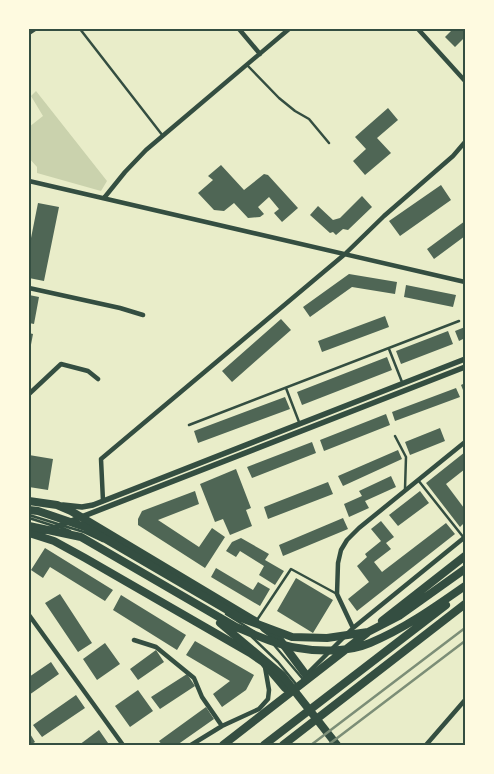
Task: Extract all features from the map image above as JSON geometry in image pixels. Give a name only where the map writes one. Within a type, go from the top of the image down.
[{"type":"main road","points":[[29,501],[57,505],[81,517],[256,622],[280,640],[304,676]]},
{"type":"main road","points":[[29,510],[38,511],[85,527],[241,618],[292,638],[327,638],[368,632],[399,616],[465,569]]},
{"type":"main road","points":[[29,526],[81,537],[236,628],[297,648],[348,649],[369,644],[414,620],[465,586]]},
{"type":"main road","points":[[29,533],[54,541],[85,558],[263,662],[285,688]]},
{"type":"main road","points":[[223,745],[465,556]]},
{"type":"main road","points":[[264,745],[465,590]]},
{"type":"main road","points":[[283,745],[465,604]]},
{"type":"main road","points":[[204,610],[282,675],[337,745]]},
{"type":"street","points":[[29,33],[35,29]]},
{"type":"street","points":[[239,29],[260,54]]},
{"type":"street","points":[[104,198],[146,150],[289,29]]},
{"type":"street","points":[[418,29],[465,81]]},
{"type":"street","points":[[103,501],[101,459],[345,254],[384,216],[454,156],[465,142]]},
{"type":"street","points":[[29,181],[465,282]]},
{"type":"street","points":[[29,288],[120,308],[143,315]]},
{"type":"street","points":[[57,505],[82,507],[93,505],[465,359]]},
{"type":"street","points":[[29,394],[61,364],[88,371],[98,379]]},
{"type":"street","points":[[29,533],[43,532],[59,526],[465,367]]},
{"type":"street","points":[[353,628],[337,594],[338,563],[341,550],[347,540],[358,528],[464,444]]},
{"type":"street","points":[[304,676],[353,628],[465,538]]},
{"type":"street","points":[[29,615],[123,745]]},
{"type":"street","points":[[134,640],[156,647],[194,678],[202,697],[222,726]]},
{"type":"street","points":[[191,745],[222,726],[259,709],[268,699],[268,681],[263,662]]},
{"type":"street","points":[[426,745],[465,700]]},
{"type":"lane","points":[[80,29],[163,136]]},
{"type":"lane","points":[[247,65],[279,98],[310,120],[329,143]]},
{"type":"lane","points":[[189,425],[459,322]]},
{"type":"lane","points":[[389,349],[405,390]]},
{"type":"lane","points":[[286,388],[303,430]]},
{"type":"lane","points":[[395,436],[406,457],[405,491]]},
{"type":"lane","points":[[418,480],[465,538]]},
{"type":"lane","points":[[29,517],[84,532],[110,545],[256,632],[276,647],[304,676]]},
{"type":"lane","points":[[59,526],[108,548],[210,610],[252,638],[278,662],[296,684]]},
{"type":"lane","points":[[256,622],[291,569],[337,594]]},
{"type":"green space","points":[[36,91],[107,181],[101,191],[37,173],[37,167],[29,158],[29,127],[43,116],[31,96]]},
{"type":"building","points":[[453,29],[465,29],[465,37],[455,47],[445,37]]},
{"type":"building","points":[[388,108],[398,120],[377,138],[391,153],[365,175],[353,161],[366,149],[355,137]]},
{"type":"building","points":[[221,165],[244,190],[264,174],[268,175],[298,208],[282,222],[274,213],[279,209],[269,197],[258,207],[264,214],[260,217],[248,218],[234,203],[224,211],[214,210],[198,193],[213,180],[208,176]]},
{"type":"building","points":[[441,185],[451,200],[400,236],[389,221]]},
{"type":"building","points":[[362,196],[372,207],[348,230],[343,229],[336,235],[333,232],[330,233],[310,215],[318,206],[333,220],[340,218]]},
{"type":"building","points":[[38,203],[59,207],[44,281],[29,278],[29,248]]},
{"type":"building","points":[[465,221],[465,236],[434,259],[427,249]]},
{"type":"building","points":[[349,274],[397,282],[395,294],[352,287],[310,317],[303,307]]},
{"type":"building","points":[[406,285],[456,295],[453,307],[404,297]]},
{"type":"building","points":[[29,295],[39,297],[34,324],[29,323]]},
{"type":"building","points":[[385,316],[389,327],[322,352],[318,341]]},
{"type":"building","points":[[281,319],[291,330],[232,382],[222,371]]},
{"type":"building","points":[[465,327],[465,338],[459,341],[455,331]]},
{"type":"building","points":[[448,331],[453,344],[401,364],[396,351]]},
{"type":"building","points":[[29,333],[33,334],[30,350],[29,350]]},
{"type":"building","points":[[387,357],[392,370],[302,405],[297,392]]},
{"type":"building","points":[[465,383],[465,395],[461,385]]},
{"type":"building","points":[[456,388],[460,397],[395,421],[392,412]]},
{"type":"building","points":[[285,397],[290,409],[198,443],[194,431]]},
{"type":"building","points":[[386,414],[390,425],[324,451],[320,440]]},
{"type":"building","points":[[440,428],[445,441],[410,455],[405,442]]},
{"type":"building","points":[[312,442],[316,453],[252,478],[247,467]]},
{"type":"building","points":[[398,450],[402,459],[343,486],[338,476]]},
{"type":"building","points":[[465,452],[465,469],[446,484],[465,507],[465,522],[460,527],[426,483]]},
{"type":"building","points":[[29,455],[53,459],[48,490],[29,487]]},
{"type":"building","points":[[236,469],[251,508],[246,510],[252,526],[230,535],[223,519],[215,522],[200,484]]},
{"type":"building","points":[[391,476],[396,487],[365,501],[369,508],[349,517],[344,504],[362,496],[359,491]]},
{"type":"building","points":[[328,482],[333,494],[268,519],[264,507]]},
{"type":"building","points":[[195,491],[199,504],[158,520],[199,547],[212,528],[225,537],[205,568],[138,525],[138,519],[142,511]]},
{"type":"building","points":[[420,491],[429,503],[398,526],[389,515]]},
{"type":"building","points":[[343,518],[348,529],[283,556],[279,545]]},
{"type":"building","points":[[381,521],[394,537],[386,543],[391,549],[374,562],[382,572],[446,523],[455,534],[357,611],[348,599],[369,582],[357,566],[367,557],[365,554],[381,541],[371,529]]},
{"type":"building","points":[[241,538],[269,554],[265,560],[284,571],[275,585],[259,575],[264,566],[240,551],[236,557],[226,551],[232,542]]},
{"type":"building","points":[[45,548],[113,590],[105,601],[50,567],[43,578],[31,570]]},
{"type":"building","points":[[216,568],[253,590],[258,582],[270,589],[260,606],[211,577]]},
{"type":"building","points":[[296,578],[333,600],[313,633],[277,611]]},
{"type":"building","points":[[60,594],[92,643],[78,652],[45,603]]},
{"type":"building","points":[[121,595],[186,635],[177,650],[113,610]]},
{"type":"building","points":[[195,641],[254,675],[246,690],[222,707],[213,694],[230,681],[186,655]]},
{"type":"building","points":[[105,643],[120,664],[97,680],[83,659]]},
{"type":"building","points":[[156,650],[164,662],[138,680],[130,669]]},
{"type":"building","points":[[51,662],[59,674],[29,695],[29,677]]},
{"type":"building","points":[[187,674],[195,686],[160,709],[151,697]]},
{"type":"building","points":[[138,690],[153,711],[130,727],[115,706]]},
{"type":"building","points":[[76,695],[85,708],[42,737],[33,725]]},
{"type":"building","points":[[206,707],[214,719],[177,745],[162,745],[159,741]]},
{"type":"building","points":[[99,730],[108,743],[106,745],[79,745]]},
{"type":"building","points":[[29,732],[35,742],[30,745],[29,745]]},
{"type":"railway","points":[[311,745],[465,628]]},
{"type":"railway","points":[[328,745],[465,641]]}]
